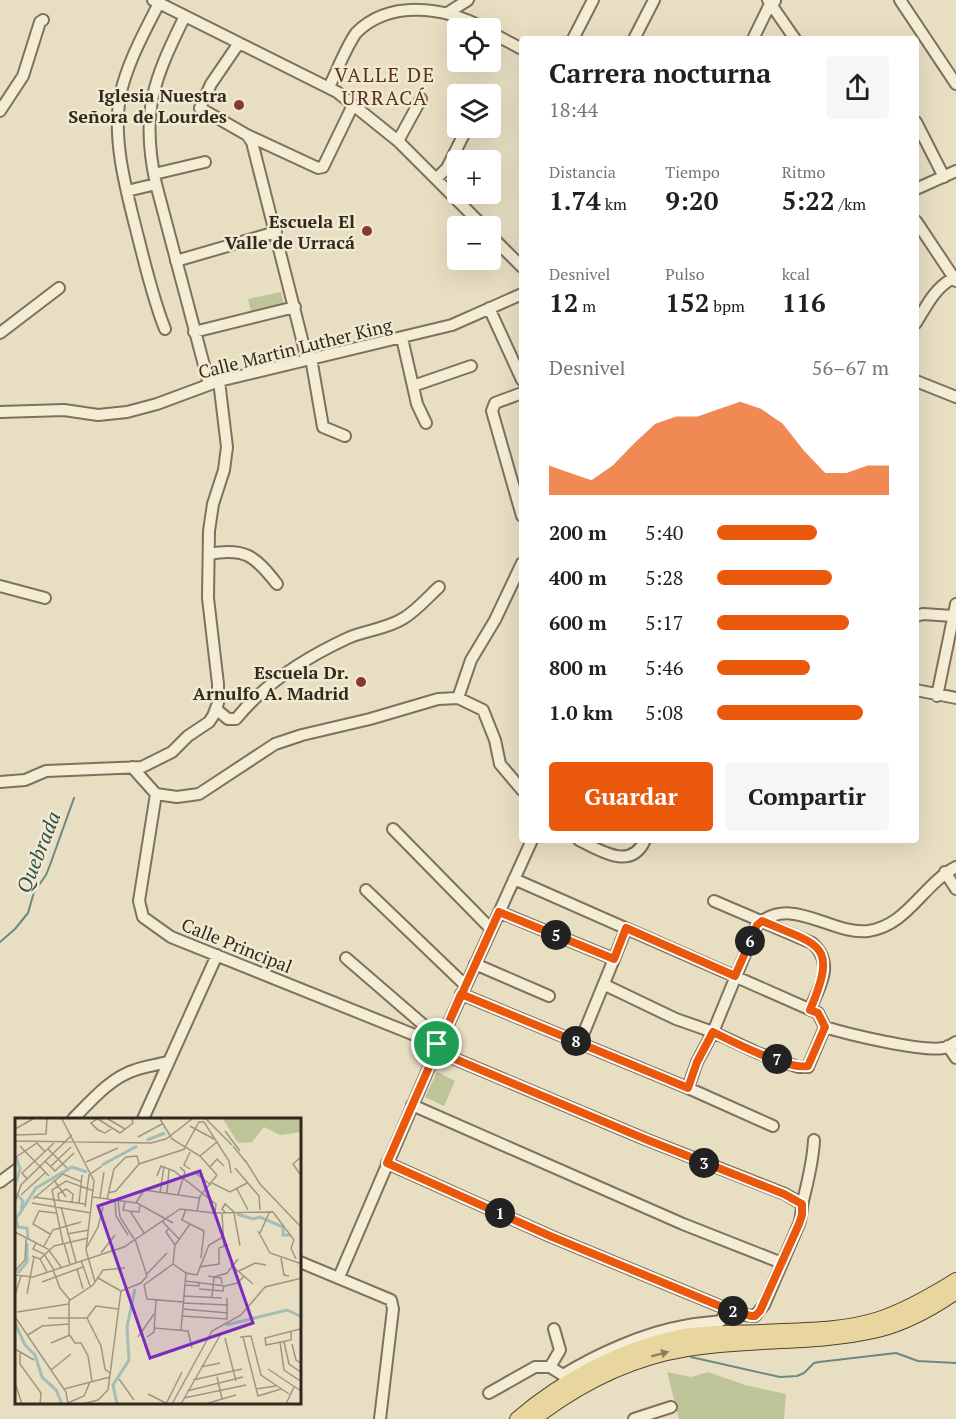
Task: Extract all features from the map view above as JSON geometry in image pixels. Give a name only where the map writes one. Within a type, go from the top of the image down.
[{"type":"main road","points":[[517,1419],[565,1379],[655,1343],[685,1336],[801,1330],[878,1319],[912,1305],[956,1280]]},
{"type":"main road","points":[[534,1419],[596,1378],[662,1353],[709,1345],[804,1340],[879,1330],[913,1317],[956,1292]]},
{"type":"street","points":[[450,12],[468,0]]},
{"type":"street","points":[[575,36],[593,0]]},
{"type":"street","points":[[636,36],[654,0]]},
{"type":"street","points":[[900,0],[956,84]]},
{"type":"street","points":[[754,36],[772,1]]},
{"type":"street","points":[[772,1],[793,36]]},
{"type":"street","points":[[165,329],[154,303],[127,191],[119,138],[120,98],[125,76],[156,2],[329,87],[398,141],[473,216]]},
{"type":"street","points":[[329,87],[357,31],[375,13],[390,5],[406,2],[427,3],[463,18]]},
{"type":"street","points":[[0,782],[25,780],[46,771],[141,767],[172,752],[188,736],[209,722],[218,703],[218,684],[208,598],[209,531],[213,504],[224,470],[227,447],[214,382],[194,332],[150,154],[149,128],[152,94],[166,53],[185,16]]},
{"type":"street","points":[[0,111],[23,76],[40,22],[43,20]]},
{"type":"street","points":[[501,38],[519,47]]},
{"type":"street","points":[[239,43],[211,84],[200,108],[247,135],[318,168],[323,167],[353,105]]},
{"type":"street","points":[[398,141],[421,99]]},
{"type":"street","points":[[919,128],[944,177]]},
{"type":"street","points":[[247,135],[252,142],[276,232],[309,359],[323,427],[345,436]]},
{"type":"street","points":[[436,179],[447,168],[462,138]]},
{"type":"street","points":[[127,191],[205,162]]},
{"type":"street","points":[[919,188],[956,171]]},
{"type":"street","points":[[919,226],[955,280],[944,284],[931,297],[919,318]]},
{"type":"street","points":[[176,261],[276,232]]},
{"type":"street","points":[[501,246],[519,264]]},
{"type":"street","points":[[0,333],[59,288]]},
{"type":"street","name":"Calle Martin Luther King","points":[[0,412],[64,410],[98,415],[127,412],[158,404],[214,382],[452,325],[519,295]]},
{"type":"street","points":[[194,332],[295,307]]},
{"type":"street","points":[[489,308],[519,373]]},
{"type":"street","points":[[402,338],[417,404],[426,423]]},
{"type":"street","points":[[413,386],[471,366]]},
{"type":"street","points":[[919,382],[955,396]]},
{"type":"street","points":[[519,394],[495,404],[492,411],[519,506]]},
{"type":"street","points":[[209,554],[225,551],[242,552],[253,557],[264,567],[277,584]]},
{"type":"street","points":[[458,698],[471,660],[495,620],[519,569]]},
{"type":"street","points":[[0,586],[45,598]]},
{"type":"street","points":[[216,709],[228,719],[236,719],[289,671],[350,637],[404,618],[439,587]]},
{"type":"street","points":[[937,696],[956,604]]},
{"type":"street","points":[[919,615],[954,618]]},
{"type":"street","points":[[919,691],[956,698]]},
{"type":"street","points":[[132,767],[156,794],[177,797],[199,794],[275,744],[438,699],[458,698],[483,710],[495,740],[500,764],[519,786]]},
{"type":"street","name":"Calle Principal","points":[[156,794],[139,901],[143,917],[171,937],[438,1045],[645,1139],[784,1194],[802,1204]]},
{"type":"street","points":[[393,828],[491,929]]},
{"type":"street","points":[[339,1277],[438,1045],[531,843]]},
{"type":"street","points":[[585,843],[601,851],[626,857],[637,853],[643,843]]},
{"type":"street","points":[[688,1088],[697,1062],[713,1032],[757,925],[785,913],[795,912],[846,929],[865,931],[882,928],[912,907],[945,873],[956,867]]},
{"type":"street","points":[[945,873],[956,889]]},
{"type":"street","points":[[514,879],[818,1013],[825,1027]]},
{"type":"street","points":[[366,890],[463,989],[773,1126]]},
{"type":"street","points":[[714,901],[812,943],[820,950],[824,957],[822,983],[810,1010]]},
{"type":"street","points":[[499,912],[614,959]]},
{"type":"street","points":[[580,1042],[605,985],[626,928]]},
{"type":"street","points":[[143,1118],[217,955]]},
{"type":"street","points":[[346,958],[438,1045]]},
{"type":"street","points":[[475,964],[549,996]]},
{"type":"street","points":[[605,985],[676,1019],[713,1032],[758,1053],[803,1067],[808,1066],[825,1027]]},
{"type":"street","points":[[825,1027],[917,1046],[945,1048],[952,1044],[956,1058]]},
{"type":"street","points":[[74,1118],[119,1077],[134,1070],[167,1062]]},
{"type":"street","points":[[412,1105],[683,1224],[782,1263]]},
{"type":"street","points":[[387,1163],[550,1236],[727,1309],[755,1316],[764,1305],[799,1224],[813,1166],[814,1140]]},
{"type":"street","points":[[0,1182],[15,1171]]},
{"type":"street","points":[[302,1263],[392,1300],[393,1309],[380,1419]]},
{"type":"street","points":[[489,1393],[535,1367],[550,1367],[565,1379],[591,1359],[664,1331],[685,1325],[721,1321],[727,1309]]},
{"type":"street","points":[[550,1367],[560,1350],[554,1329]]},
{"type":"street","points":[[634,1419],[671,1407]]},
{"type":"green space","points":[[281,292],[285,308],[252,316],[248,299]]},
{"type":"green space","points":[[437,1072],[455,1081],[444,1106],[425,1097]]},
{"type":"green space","points":[[667,1372],[691,1377],[708,1372],[745,1385],[786,1394],[784,1419],[679,1419]]},
{"type":"waterway","name":"Quebrada","points":[[0,942],[28,913],[34,892],[46,875],[74,798]]},
{"type":"waterway","points":[[691,1357],[780,1377],[797,1376],[804,1373],[814,1363],[896,1353],[918,1361],[956,1363]]},
{"type":"place","name":"Iglesia Nuestra Señora de Lourdes","points":[[239,105]]},
{"type":"place","name":"Escuela El Valle de Urracá","points":[[367,231]]},
{"type":"place","name":"Escuela Dr. Arnulfo A. Madrid","points":[[361,682]]},
{"type":"district","name":"VALLE DE URRACÁ","points":[[385,86]]},
{"type":"route","points":[[437,1044],[387,1163],[550,1236],[727,1309],[751,1316],[755,1316],[760,1311],[799,1224],[802,1204],[784,1194],[645,1139],[436,1051],[437,1044],[441,1040],[461,994],[499,912],[614,959],[626,928],[735,976],[757,925],[762,921],[812,943],[824,957],[824,969],[822,983],[810,1010],[818,1013],[825,1027],[808,1066],[798,1066],[758,1053],[713,1032],[697,1062],[688,1088],[461,994],[441,1040],[437,1044]]}]
